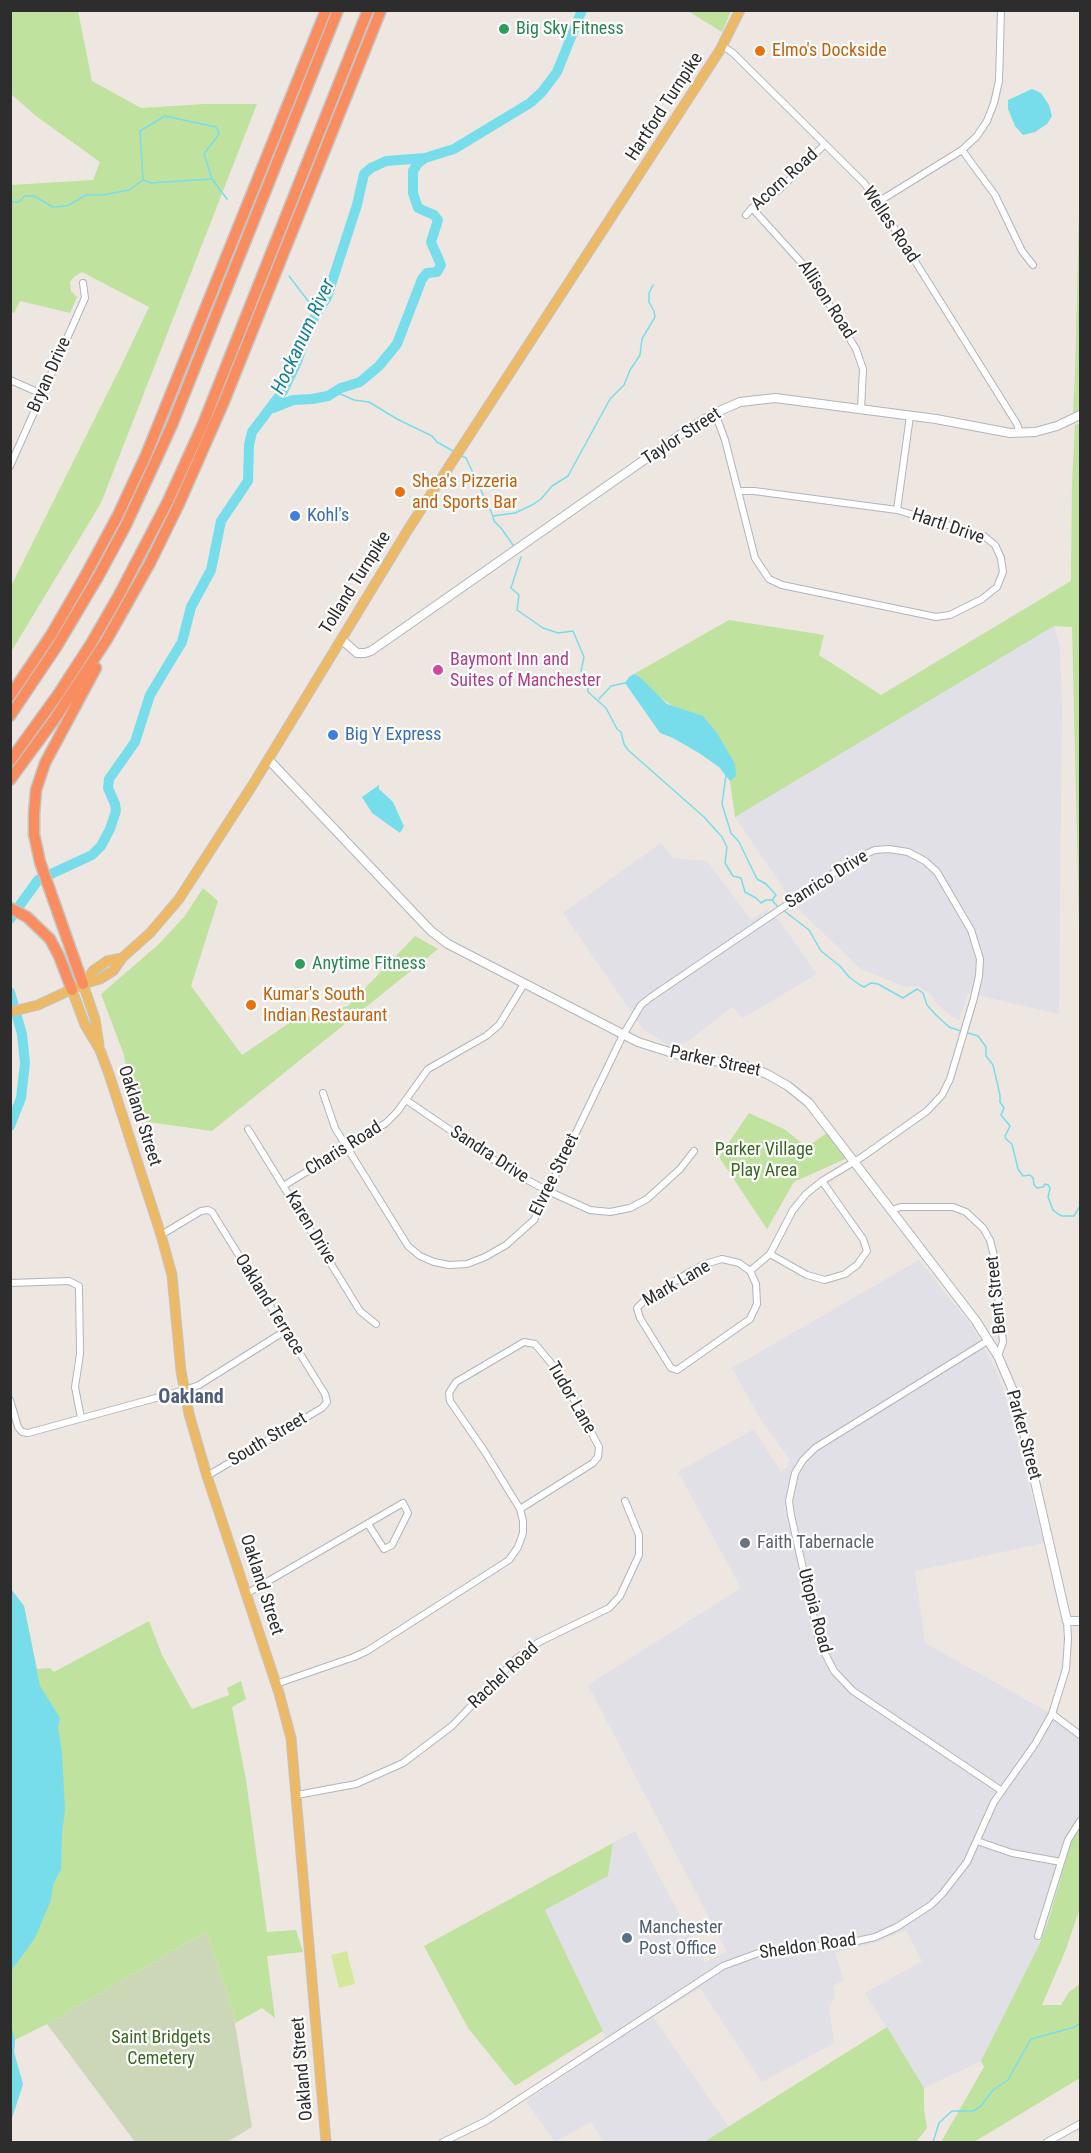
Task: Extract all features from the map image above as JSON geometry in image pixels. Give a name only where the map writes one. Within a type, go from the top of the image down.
[{"type":"highway","points":[[10,696],[74,597],[139,472],[169,404],[326,10]]},
{"type":"highway","points":[[10,716],[57,646],[98,577],[152,469],[338,10]]},
{"type":"highway","points":[[10,761],[53,702],[92,642],[168,501],[203,424],[368,10]]},
{"type":"highway","points":[[83,984],[48,888],[36,845],[34,814],[36,790],[42,770],[86,689],[172,518],[205,446],[381,10]]},
{"type":"highway","points":[[10,780],[68,699],[127,605]]},
{"type":"highway","points":[[10,908],[26,916],[53,944],[72,990]]},
{"type":"main road","name":"Hartford Turnpike","points":[[613,218],[723,46],[740,10]]},
{"type":"main road","name":"Tolland Turnpike","points":[[10,1012],[31,1007],[100,979],[113,971],[122,958],[150,933],[174,906],[268,759],[406,532],[613,218]]},
{"type":"main road","name":"Oakland Street","points":[[83,984],[95,1019],[100,1050],[172,1275],[185,1390],[207,1476],[276,1684],[292,1742],[326,2142]]},
{"type":"main road","name":"Oakland Street","points":[[72,990],[85,1025],[100,1050]]},
{"type":"street","points":[[878,202],[962,150],[977,136],[987,121],[999,81],[1001,10]]},
{"type":"street","name":"Welles Road","points":[[723,46],[733,53],[864,183],[1017,424],[1020,433]]},
{"type":"street","name":"Acorn Road","points":[[746,215],[752,208],[779,190],[825,144]]},
{"type":"street","points":[[962,150],[995,195],[1022,251],[1033,265]]},
{"type":"street","name":"Allison Road","points":[[752,208],[808,270],[856,349],[863,369],[861,409]]},
{"type":"street","name":"Bryan Drive","points":[[10,466],[85,298],[83,283]]},
{"type":"street","points":[[10,380],[42,394]]},
{"type":"street","name":"Taylor Street","points":[[341,639],[357,652],[371,651],[657,451],[715,413],[740,402],[775,398],[958,423],[1010,433],[1035,432],[1080,416]]},
{"type":"street","name":"Hartl Drive","points":[[715,413],[725,440],[754,558],[769,579],[782,585],[936,617],[950,615],[966,608],[997,587],[1003,572],[1001,558],[995,545],[984,536],[897,510],[754,491],[738,491]]},
{"type":"street","points":[[897,510],[910,416]]},
{"type":"street","name":"Parker Street","points":[[268,759],[431,932],[448,944],[623,1035],[666,1052],[746,1066],[789,1086],[809,1103],[989,1340],[998,1356],[1013,1391],[1020,1416],[1066,1621]]},
{"type":"street","name":"Sanrico Drive","points":[[623,1035],[634,1014],[651,996],[856,858],[875,850],[889,849],[908,852],[925,861],[937,872],[971,930],[980,959],[979,976],[950,1079],[942,1095],[928,1110],[806,1194],[793,1210],[770,1254]]},
{"type":"street","name":"Charis Road","points":[[285,1185],[386,1123],[428,1069],[486,1036],[499,1025],[524,984]]},
{"type":"street","name":"Elvree Street","points":[[323,1093],[335,1128],[408,1246],[420,1256],[434,1262],[449,1265],[467,1264],[506,1245],[534,1220],[623,1035]]},
{"type":"street","name":"Sandra Drive","points":[[406,1100],[488,1156],[548,1191],[590,1210],[610,1212],[630,1209],[647,1199],[680,1169],[694,1151]]},
{"type":"street","name":"Karen Drive","points":[[248,1129],[285,1185],[360,1311],[376,1324]]},
{"type":"street","points":[[750,1271],[770,1254],[807,1275],[825,1280],[845,1274],[858,1265],[867,1251],[863,1239],[822,1181]]},
{"type":"street","name":"Bent Street","points":[[891,1210],[901,1207],[953,1207],[966,1212],[979,1222],[990,1240],[994,1256],[1003,1342],[998,1356]]},
{"type":"street","name":"Oakland Terrace","points":[[161,1235],[201,1211],[212,1212],[325,1394],[327,1402]]},
{"type":"street","name":"Mark Lane","points":[[722,1259],[739,1263],[750,1271],[756,1284],[757,1304],[750,1319],[677,1370],[671,1368],[640,1318],[637,1308],[646,1299],[705,1264],[722,1259]]},
{"type":"street","points":[[10,1283],[69,1281],[79,1286],[80,1354],[75,1388],[81,1418]]},
{"type":"street","points":[[10,1400],[18,1427],[25,1433],[185,1390],[199,1384],[285,1331]]},
{"type":"street","name":"Utopia Road","points":[[989,1340],[815,1448],[803,1460],[795,1473],[789,1501],[816,1627],[822,1648],[834,1671],[853,1691],[1002,1791]]},
{"type":"street","name":"Tudor Lane","points":[[276,1684],[354,1657],[509,1560],[518,1547],[523,1533],[520,1509],[450,1401],[449,1393],[456,1382],[524,1342],[535,1344],[561,1375],[599,1447],[598,1457],[593,1463],[520,1509]]},
{"type":"street","name":"South Street","points":[[207,1476],[322,1408],[327,1402]]},
{"type":"street","name":"Rachel Road","points":[[297,1795],[356,1784],[403,1764],[452,1726],[500,1674],[531,1647],[564,1628],[609,1608],[620,1596],[639,1556],[639,1535],[626,1501]]},
{"type":"street","points":[[246,1594],[403,1503],[408,1513],[392,1545],[384,1549],[368,1524]]},
{"type":"street","points":[[1066,1621],[1080,1621]]},
{"type":"street","name":"Sheldon Road","points":[[443,2142],[486,2121],[723,1966],[761,1952],[848,1943],[875,1937],[916,1916],[943,1893],[967,1862],[994,1802],[1035,1744],[1052,1714],[1066,1669],[1068,1639],[1066,1621]]},
{"type":"street","points":[[1052,1714],[1080,1735]]},
{"type":"street","points":[[1038,1936],[1070,1836],[1080,1821]]},
{"type":"street","points":[[977,1841],[1012,1853],[1061,1862]]},
{"type":"street","points":[[1047,2142],[1080,2124]]},
{"type":"shaded area","points":[[1054,626],[1060,648],[1062,706],[1059,1014],[968,993],[959,1020],[936,1003],[930,993],[917,986],[906,987],[861,969],[797,908],[735,817]]},
{"type":"shaded area","points":[[661,843],[673,858],[707,861],[751,920],[767,910],[781,923],[817,974],[743,1018],[732,1007],[687,1042],[669,1046],[643,1029],[563,913]]},
{"type":"shaded area","points":[[919,1260],[974,1329],[997,1372],[1011,1415],[1044,1543],[915,1571],[925,1643],[1080,1730],[1080,1824],[1071,1842],[1040,1943],[981,2061],[924,2088],[865,1993],[922,1961],[906,1930],[874,1943],[835,1953],[844,1980],[833,1986],[835,1997],[829,2007],[834,2043],[762,2082],[700,1988],[653,2017],[729,2127],[704,2142],[604,2142],[591,2122],[555,2142],[526,2101],[609,2045],[545,1910],[608,1876],[613,1843],[635,1831],[705,1962],[727,1952],[588,1685],[741,1588],[678,1472],[754,1429],[781,1472],[787,1467],[790,1460],[761,1420],[732,1368]]},
{"type":"green space","points":[[11,10],[78,11],[92,81],[141,108],[257,104],[101,503],[11,652],[11,586],[149,307],[82,272],[70,282],[71,291],[77,297],[70,313],[20,301],[14,313],[11,312],[11,185],[93,180],[100,162],[36,116],[11,94]]},
{"type":"green space","points":[[688,11],[731,11],[722,32]]},
{"type":"green space","points":[[1080,174],[1080,410],[1073,413],[1075,375]]},
{"type":"green space","points":[[1080,423],[1080,966],[1072,627],[1054,626],[735,817],[730,781],[733,779],[674,707],[634,674],[729,620],[824,635],[819,655],[881,695],[1071,581],[1075,425]]},
{"type":"green space","points":[[203,888],[218,901],[191,986],[242,1055],[291,1022],[348,1006],[415,936],[438,949],[212,1131],[134,1120],[124,1055],[101,994],[159,944],[184,917]]},
{"type":"green space","name":"Parker Village Play Area","points":[[749,1113],[784,1129],[807,1147],[828,1132],[847,1158],[794,1182],[767,1229],[719,1157]]},
{"type":"green space","points":[[11,1589],[24,1606],[37,1669],[50,1668],[54,1672],[149,1621],[162,1655],[192,1709],[229,1695],[227,1688],[241,1681],[246,1699],[232,1707],[246,1780],[267,1932],[296,1930],[303,1952],[267,1956],[275,2018],[262,2008],[235,2023],[206,1932],[47,2024],[15,2040],[14,2052],[22,2087],[11,2121]]},
{"type":"green space","points":[[1080,1824],[1080,1908],[1066,1949],[1042,2005],[1061,2005],[1069,1992],[1080,1984],[1080,2078],[974,2142],[941,2142],[984,2067],[981,2061],[1040,1943],[1071,1842]]},
{"type":"green space","points":[[613,1843],[608,1876],[545,1910],[603,2031],[515,2086],[468,2028],[424,1946]]},
{"type":"green space","name":"Saint Bridgets Cemetery","points":[[206,1932],[233,2012],[252,2127],[227,2142],[135,2142],[47,2024]]},
{"type":"green space","points":[[347,1951],[355,1984],[339,1988],[331,1955]]},
{"type":"green space","points":[[887,2027],[924,2088],[927,2128],[916,2142],[704,2142]]},
{"type":"water","points":[[1032,89],[1041,93],[1049,105],[1052,116],[1047,124],[1035,132],[1023,135],[1015,126],[1008,109],[1008,100]]},
{"type":"water","points":[[634,674],[640,677],[667,704],[703,716],[717,733],[735,764],[736,776],[733,779],[730,781],[719,767],[699,753],[660,733],[625,683]]},
{"type":"water","points":[[379,785],[379,789],[393,802],[404,826],[400,833],[372,813],[362,797]]},
{"type":"water","points":[[11,1589],[24,1606],[40,1686],[60,1718],[58,1727],[65,1809],[61,1869],[53,1885],[51,1900],[35,1938],[11,1971]]},
{"type":"water","points":[[11,2024],[15,2040],[14,2052],[23,2084],[11,2121]]},
{"type":"waterway","name":"Hockanum River","points":[[10,919],[38,880],[92,855],[101,846],[110,829],[116,811],[108,788],[109,779],[135,742],[150,695],[182,642],[191,607],[211,570],[221,521],[248,481],[249,445],[252,432],[283,391],[297,362],[308,328],[327,297],[357,205],[364,174],[386,161],[425,158],[454,149],[530,103],[542,92],[557,72],[582,10]]},
{"type":"waterway","points":[[10,202],[19,202],[25,196],[34,196],[53,207],[67,206],[86,195],[103,195],[129,190],[143,180],[140,131],[165,116],[216,127],[219,134],[204,154],[212,179],[227,199]]},
{"type":"waterway","points":[[273,408],[293,400],[328,396],[341,388],[360,382],[379,366],[397,344],[422,279],[427,273],[437,272],[441,265],[431,242],[438,220],[434,215],[418,208],[413,193],[413,171],[425,158]]},
{"type":"waterway","points":[[144,180],[151,183],[211,179]]},
{"type":"waterway","points":[[289,276],[312,306],[312,322]]},
{"type":"waterway","points":[[460,455],[466,458],[493,516],[515,513],[532,505],[541,499],[552,486],[568,476],[610,399],[624,385],[640,355],[642,339],[655,317],[649,302],[649,293],[653,285]]},
{"type":"waterway","points":[[336,392],[354,400],[369,402],[432,436],[437,442],[453,451]]},
{"type":"waterway","points":[[493,517],[513,545]]},
{"type":"waterway","points":[[521,557],[511,588],[519,595],[517,610],[543,628],[558,633],[573,631],[584,657],[581,671],[587,681],[588,692],[606,708],[617,729],[621,732],[628,750],[704,817],[722,837],[727,847],[725,863],[733,876],[741,878],[745,892],[761,903],[772,900],[779,908]]},
{"type":"waterway","points":[[599,699],[611,686],[625,683]]},
{"type":"waterway","points":[[726,775],[722,804],[731,833],[739,842],[757,879],[766,884],[776,895],[773,899]]},
{"type":"waterway","points":[[783,910],[809,930],[821,951],[860,985],[864,987],[871,983],[878,984],[903,998],[917,989],[923,993],[927,1005],[936,1015],[949,1027],[961,1031]]},
{"type":"waterway","name":"Hockanum River","points":[[10,992],[22,1034],[25,1063],[21,1098],[10,1126]]},
{"type":"waterway","points":[[965,1032],[978,1036],[986,1047],[986,1056],[993,1065],[1000,1102],[1004,1108],[1001,1115],[1010,1126],[1005,1136],[1012,1144],[1018,1169],[1023,1176],[1030,1175],[1037,1188],[1048,1185],[1050,1188],[1048,1197],[1053,1210],[1058,1214],[1074,1216],[1080,1206]]},
{"type":"waterway","points":[[933,2142],[939,2123],[952,2111],[973,2111],[981,2106],[993,2090],[1008,2080],[1031,2039],[1075,2027],[1080,2023]]},
{"type":"place","name":"Big Sky Fitness","points":[[504,29]]},
{"type":"place","name":"Elmo's Dockside","points":[[760,51]]},
{"type":"place","name":"Shea's Pizzeria and Sports Bar","points":[[400,492]]},
{"type":"place","name":"Kohl's","points":[[295,516]]},
{"type":"place","name":"Baymont Inn and Suites of Manchester","points":[[438,670]]},
{"type":"place","name":"Big Y Express","points":[[333,735]]},
{"type":"place","name":"Anytime Fitness","points":[[300,964]]},
{"type":"place","name":"Kumar's South Indian Restaurant","points":[[251,1005]]},
{"type":"place","name":"Faith Tabernacle","points":[[745,1543]]},
{"type":"place","name":"Manchester Post Office","points":[[627,1938]]},
{"type":"district","name":"Oakland","points":[[191,1398]]}]
